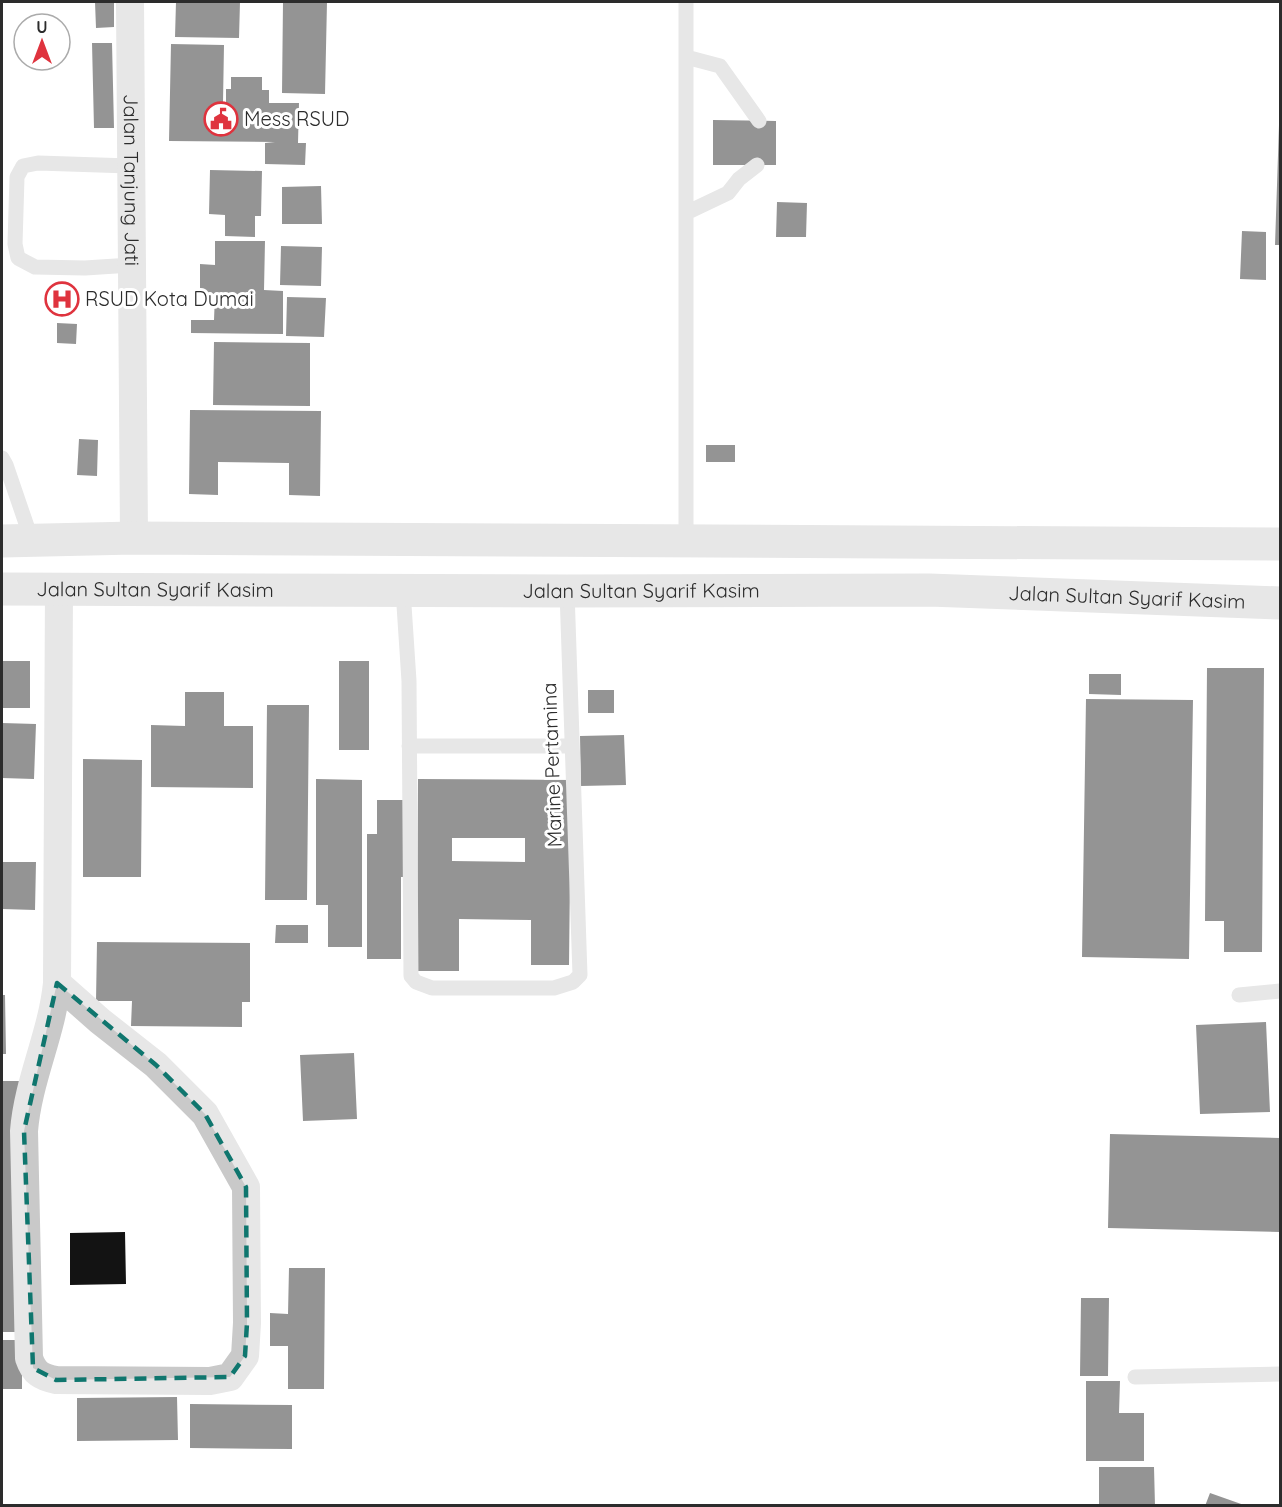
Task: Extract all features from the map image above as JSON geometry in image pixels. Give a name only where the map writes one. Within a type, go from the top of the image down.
[{"type":"street","name":"Jalan Tanjung Jati","points":[[130,2],[134,538]]},
{"type":"street","points":[[17,541],[134,538],[1281,544]]},
{"type":"street","points":[[929,590],[933,541]]},
{"type":"street","name":"Jalan Sultan Syarif Kasim","points":[[2,589],[929,590],[1281,603]]},
{"type":"street","points":[[57,983],[100,1022],[156,1065],[205,1114],[246,1187],[248,1323],[245,1356],[230,1377],[210,1381],[56,1380],[43,1377],[33,1368],[29,1358],[24,1131],[26,1110],[55,1002],[57,983],[59,589]]},
{"type":"lane","points":[[686,2],[686,541]]},
{"type":"lane","points":[[686,57],[720,66],[759,121]]},
{"type":"lane","points":[[130,166],[38,163],[23,166],[17,177],[15,244],[18,258],[34,267],[85,268],[131,265]]},
{"type":"lane","points":[[686,213],[728,193],[739,179],[758,165]]},
{"type":"lane","points":[[2,458],[6,465],[17,541]]},
{"type":"lane","points":[[403,590],[409,681],[409,746],[572,746]]},
{"type":"lane","name":"Marine Pertamina","points":[[409,746],[411,976],[416,982],[432,987],[554,988],[573,982],[580,975],[567,591]]},
{"type":"lane","points":[[1239,995],[1281,991]]},
{"type":"lane","points":[[1135,1377],[1281,1374]]},
{"type":"highlighted area","points":[[57,983],[156,1065],[205,1114],[246,1187],[247,1323],[245,1356],[230,1377],[56,1380],[33,1368],[24,1131]]},
{"type":"building","points":[[95,2],[114,2],[114,27],[96,28]]},
{"type":"building","points":[[176,2],[240,2],[239,38],[175,37]]},
{"type":"building","points":[[283,2],[327,2],[325,94],[282,93]]},
{"type":"building","points":[[92,43],[112,43],[114,128],[94,128]]},
{"type":"building","points":[[171,44],[224,45],[223,102],[226,102],[226,89],[231,89],[231,77],[262,77],[262,90],[269,90],[269,103],[299,103],[298,143],[306,143],[305,165],[265,164],[265,143],[275,142],[169,141]]},
{"type":"building","points":[[713,120],[776,121],[776,165],[713,165]]},
{"type":"building","points":[[1279,125],[1280,245],[1275,245]]},
{"type":"building","points":[[210,170],[262,171],[261,216],[255,216],[255,237],[225,236],[225,215],[209,214]]},
{"type":"building","points":[[321,186],[322,224],[282,224],[282,187]]},
{"type":"building","points":[[777,202],[807,203],[806,237],[776,237]]},
{"type":"building","points":[[1242,231],[1266,232],[1266,280],[1240,279]]},
{"type":"building","points":[[215,241],[265,241],[264,290],[283,291],[283,334],[191,333],[191,320],[214,320],[215,294],[200,293],[200,264],[215,265]]},
{"type":"building","points":[[281,246],[322,247],[321,286],[280,285]]},
{"type":"building","points":[[287,297],[326,298],[324,337],[286,336]]},
{"type":"building","points":[[57,323],[77,324],[76,344],[57,343]]},
{"type":"building","points":[[214,342],[310,343],[310,406],[213,405]]},
{"type":"building","points":[[190,410],[321,411],[320,496],[289,495],[289,463],[218,462],[218,495],[189,494]]},
{"type":"building","points":[[79,439],[98,440],[97,476],[77,475]]},
{"type":"building","points":[[706,445],[735,445],[735,462],[706,462]]},
{"type":"building","points":[[2,661],[30,661],[30,708],[2,708]]},
{"type":"building","points":[[339,661],[369,661],[369,750],[339,750]]},
{"type":"building","points":[[1207,668],[1264,668],[1262,952],[1224,952],[1224,921],[1205,921]]},
{"type":"building","points":[[1089,674],[1121,674],[1121,695],[1089,694]]},
{"type":"building","points":[[588,690],[614,690],[614,713],[588,713]]},
{"type":"building","points":[[185,692],[224,692],[224,726],[253,726],[253,788],[151,787],[151,725],[185,726]]},
{"type":"building","points":[[1086,699],[1193,700],[1189,959],[1082,957]]},
{"type":"building","points":[[267,705],[309,705],[307,900],[265,900]]},
{"type":"building","points":[[2,723],[36,724],[34,779],[2,778]]},
{"type":"building","points":[[624,735],[626,785],[581,786],[580,736]]},
{"type":"building","points":[[83,759],[142,760],[141,877],[83,877]]},
{"type":"building","points":[[316,779],[362,780],[362,947],[328,947],[328,905],[316,905]]},
{"type":"building","points":[[418,779],[571,780],[569,965],[531,965],[531,920],[459,919],[459,971],[417,971]],"holes":[[[452,838],[525,838],[525,862],[452,861]]]},
{"type":"building","points":[[377,800],[405,800],[405,877],[401,877],[401,959],[367,959],[367,834],[377,834]]},
{"type":"building","points":[[2,862],[36,862],[35,910],[2,909]]},
{"type":"building","points":[[276,925],[308,925],[308,943],[275,943]]},
{"type":"building","points":[[97,942],[250,943],[250,1002],[242,1002],[242,1027],[131,1026],[132,1001],[96,1001]]},
{"type":"building","points":[[2,995],[5,995],[6,1054],[2,1054]]},
{"type":"building","points":[[1266,1022],[1270,1112],[1200,1114],[1196,1025]]},
{"type":"building","points":[[354,1053],[357,1119],[303,1121],[300,1055]]},
{"type":"building","points":[[2,1081],[20,1081],[20,1332],[2,1332]]},
{"type":"building","points":[[1110,1134],[1280,1138],[1280,1232],[1108,1228]]},
{"type":"building","points":[[125,1232],[126,1284],[70,1285],[70,1233]]},
{"type":"building","points":[[289,1268],[325,1268],[324,1389],[288,1389],[288,1346],[270,1346],[270,1313],[288,1314]]},
{"type":"building","points":[[1081,1298],[1109,1298],[1108,1376],[1080,1376]]},
{"type":"building","points":[[2,1340],[22,1340],[22,1389],[2,1389]]},
{"type":"building","points":[[1086,1381],[1120,1381],[1119,1413],[1144,1413],[1144,1461],[1086,1461]]},
{"type":"building","points":[[177,1397],[178,1440],[77,1441],[77,1398]]},
{"type":"building","points":[[190,1404],[292,1405],[292,1449],[190,1448]]},
{"type":"building","points":[[1099,1467],[1154,1467],[1155,1506],[1099,1506]]},
{"type":"building","points":[[1210,1493],[1244,1505],[1244,1506],[1205,1506]]},
{"type":"place","name":"Mess RSUD","points":[[221,119]]},
{"type":"place","name":"RSUD Kota Dumai","points":[[62,299]]}]
